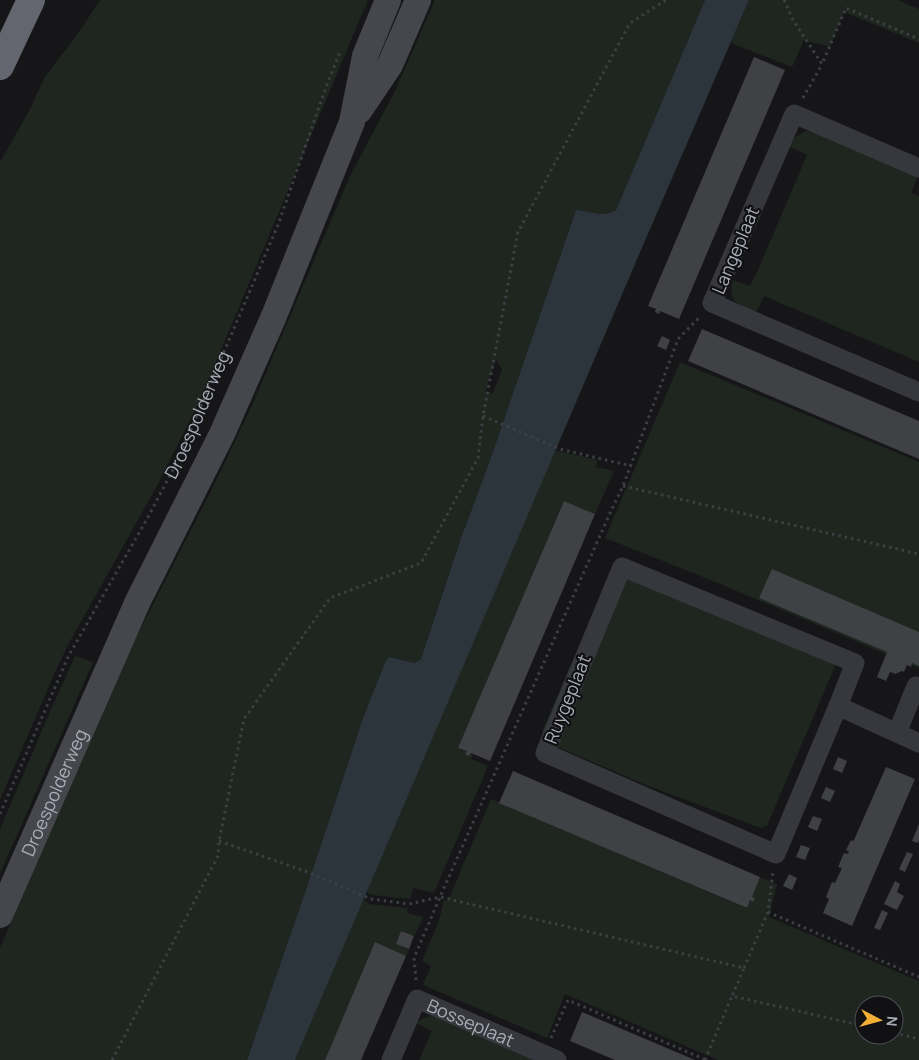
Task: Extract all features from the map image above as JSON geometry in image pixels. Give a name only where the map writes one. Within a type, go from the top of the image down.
[{"type":"highway","points":[[0,66],[31,0]]},
{"type":"main road","name":"Droespolderweg","points":[[0,915],[138,602],[222,434],[274,316],[352,122],[365,56],[388,0]]},
{"type":"main road","name":"Droespolderweg","points":[[352,122],[390,65],[418,0]]},
{"type":"street","points":[[794,114],[919,168]]},
{"type":"street","name":"Langeplaat","points":[[794,114],[712,304],[919,392]]},
{"type":"street","name":"Ruygeplaat","points":[[622,567],[855,663],[838,706],[776,854],[545,753],[622,567]]},
{"type":"street","points":[[897,733],[916,686],[919,688]]},
{"type":"street","points":[[838,706],[919,742]]},
{"type":"street","name":"Bosseplaat","points":[[391,1060],[417,999],[550,1057]]},
{"type":"path","points":[[112,1060],[218,856],[219,841],[244,719],[330,598],[421,563],[478,458],[483,416],[518,232],[630,23],[666,0]]},
{"type":"path","points":[[784,0],[793,20],[822,64]]},
{"type":"path","points":[[794,114],[822,64],[846,8],[919,39]]},
{"type":"path","name":"Droespolderweg","points":[[0,814],[69,655],[147,519],[177,462],[278,225],[343,44]]},
{"type":"path","points":[[417,999],[414,958],[623,486],[678,339],[712,304]]},
{"type":"path","points":[[483,416],[560,449],[631,466]]},
{"type":"path","points":[[623,486],[919,554]]},
{"type":"path","points":[[219,841],[305,871],[371,899],[409,904],[440,897],[744,968]]},
{"type":"path","points":[[550,1057],[568,1000],[705,1060],[768,912],[776,854]]},
{"type":"path","points":[[768,912],[919,977]]},
{"type":"path","points":[[732,996],[854,1024]]},
{"type":"path","points":[[904,1035],[919,1038]]},
{"type":"shaded area","points":[[100,0],[368,0],[200,400],[158,484],[68,645],[0,800],[0,162],[29,111],[45,77],[79,32]]},
{"type":"shaded area","points":[[435,0],[705,0],[616,210],[602,214],[576,210],[489,463],[461,538],[421,659],[415,663],[389,657],[386,660],[363,718],[247,1060],[0,1060],[0,948],[83,752],[126,657],[250,410],[350,176],[395,91]],"holes":[[[496,360],[502,370],[493,393],[485,392]]]},
{"type":"shaded area","points":[[705,0],[749,0],[295,1060],[247,1060],[363,718],[386,660],[389,657],[415,663],[421,659],[461,538],[489,463],[576,210],[607,214],[616,210]]},
{"type":"shaded area","points":[[749,0],[897,0],[919,9],[919,43],[844,12],[830,47],[804,40],[792,67],[731,43]]},
{"type":"shaded area","points":[[806,131],[815,132],[918,176],[911,193],[919,196],[919,362],[764,296],[756,313],[739,305],[733,298],[731,287],[733,280],[750,286],[758,270],[807,155],[790,147],[795,137]]},
{"type":"shaded area","points":[[680,362],[919,462],[919,668],[718,583],[605,538]]},
{"type":"shaded area","points":[[555,450],[597,460],[596,467],[614,471],[595,514],[564,501],[459,748],[467,751],[466,754],[469,756],[471,753],[473,754],[471,759],[488,766],[434,893],[413,888],[410,899],[367,893],[369,885]]},
{"type":"shaded area","points":[[612,570],[833,660],[835,666],[767,826],[761,828],[646,785],[542,739],[543,729]]},
{"type":"shaded area","points":[[75,656],[93,662],[0,874],[0,829]]},
{"type":"shaded area","points":[[491,799],[746,908],[750,900],[753,902],[754,898],[752,897],[760,877],[777,884],[769,917],[919,981],[919,1060],[718,1060],[565,994],[547,1038],[423,985],[431,966],[422,961],[439,921],[444,900],[448,901]]},
{"type":"shaded area","points":[[363,900],[369,904],[408,908],[407,913],[424,917],[414,936],[401,931],[396,944],[409,949],[406,956],[375,943],[325,1060],[295,1060]]},
{"type":"shaded area","points":[[431,1016],[537,1060],[419,1060],[432,1031],[416,1023],[423,1018]]},
{"type":"building","points":[[754,57],[785,70],[679,319],[660,311],[659,314],[655,312],[656,309],[648,306]]},
{"type":"building","points":[[702,329],[919,421],[919,459],[688,361]]},
{"type":"building","points":[[662,336],[670,340],[666,350],[657,346]]},
{"type":"building","points":[[564,501],[595,514],[490,761],[471,753],[469,756],[465,754],[467,751],[458,748]]},
{"type":"building","points":[[772,569],[919,632],[919,666],[912,663],[911,667],[907,665],[904,672],[896,674],[890,672],[886,681],[877,677],[887,652],[759,598]]},
{"type":"building","points":[[838,757],[847,761],[842,773],[833,769]]},
{"type":"building","points":[[886,767],[915,779],[852,926],[823,913],[829,899],[826,897],[832,882],[835,883],[842,868],[838,867],[844,853],[848,854],[849,852],[846,850],[851,840],[854,840]]},
{"type":"building","points":[[513,771],[760,877],[752,897],[755,898],[753,902],[750,900],[747,908],[499,803]]},
{"type":"building","points":[[826,787],[835,791],[830,802],[821,798]]},
{"type":"building","points":[[813,816],[822,819],[817,831],[808,827]]},
{"type":"building","points":[[919,824],[919,840],[918,843],[912,841]]},
{"type":"building","points":[[801,845],[810,848],[805,860],[796,857]]},
{"type":"building","points":[[907,852],[913,854],[905,872],[899,869]]},
{"type":"building","points":[[789,874],[797,878],[792,890],[783,886]]},
{"type":"building","points":[[895,881],[900,884],[897,892],[904,896],[897,910],[884,904]]},
{"type":"building","points":[[882,910],[888,913],[880,930],[874,928]]},
{"type":"building","points":[[401,931],[414,936],[409,949],[396,944]]},
{"type":"building","points":[[375,942],[406,956],[361,1060],[325,1060]]},
{"type":"building","points":[[582,1012],[695,1060],[615,1060],[570,1041]]}]
